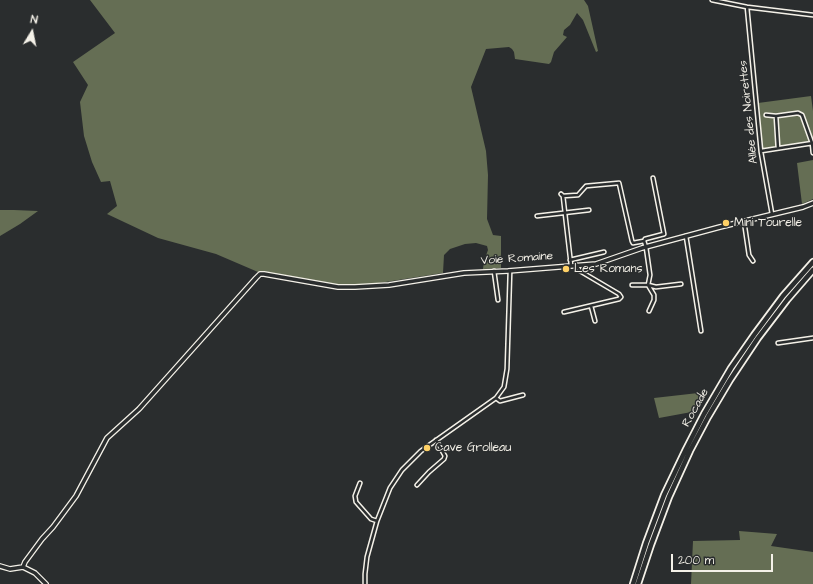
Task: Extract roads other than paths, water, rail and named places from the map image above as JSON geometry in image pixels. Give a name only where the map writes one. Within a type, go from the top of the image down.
[{"type":"highway","points":[[808,268],[813,258]]},
{"type":"highway","name":"Rocade","points":[[633,584],[646,543],[664,495],[704,414],[721,385],[773,309],[813,262]]},
{"type":"highway","points":[[638,584],[669,497],[690,451],[711,411],[758,338],[813,270]]},
{"type":"street","points":[[712,0],[729,2],[748,7],[813,15]]},
{"type":"street","name":"Allée des Noirettes","points":[[748,7],[761,151],[772,214]]},
{"type":"street","points":[[766,115],[776,116],[798,113],[802,115],[812,143],[813,153]]},
{"type":"street","points":[[776,116],[778,148]]},
{"type":"street","points":[[761,151],[812,143]]},
{"type":"street","points":[[571,266],[562,195],[578,195],[586,186],[619,183],[632,241],[633,243],[644,241],[664,234],[653,178]]},
{"type":"street","name":"Voie Romaine","points":[[23,567],[25,562],[60,518],[82,486],[107,438],[139,409],[258,275],[264,274],[332,286],[356,288],[389,285],[458,274],[596,264],[646,247],[803,207],[813,203]]},
{"type":"street","points":[[537,216],[589,210]]},
{"type":"street","points":[[744,221],[749,255],[753,261]]},
{"type":"street","points":[[686,236],[701,331]]},
{"type":"street","points":[[644,241],[650,275],[648,285],[654,295],[654,300],[649,311]]},
{"type":"street","points":[[570,260],[604,252]]},
{"type":"street","points":[[564,312],[619,299],[620,297],[619,294],[580,271],[576,265]]},
{"type":"street","points":[[494,271],[498,300]]},
{"type":"street","points":[[365,584],[367,558],[377,521],[390,488],[402,470],[421,451],[496,398],[504,388],[506,379],[510,271]]},
{"type":"street","points":[[632,286],[642,284],[656,287],[681,284]]},
{"type":"street","points":[[592,306],[594,321]]},
{"type":"street","points":[[778,343],[813,338]]},
{"type":"street","points":[[496,398],[500,401],[523,395]]},
{"type":"street","points":[[417,485],[444,459],[445,456],[436,440]]},
{"type":"street","points":[[360,483],[355,496],[356,502],[372,519],[377,521]]},
{"type":"street","points":[[0,566],[10,569],[23,567],[36,573],[46,584]]},
{"type":"place","name":"Mini Tourelle","points":[[726,223]]},
{"type":"place","name":"Les Romans","points":[[566,269]]},
{"type":"place","name":"Cave Grolleau","points":[[427,448]]}]
